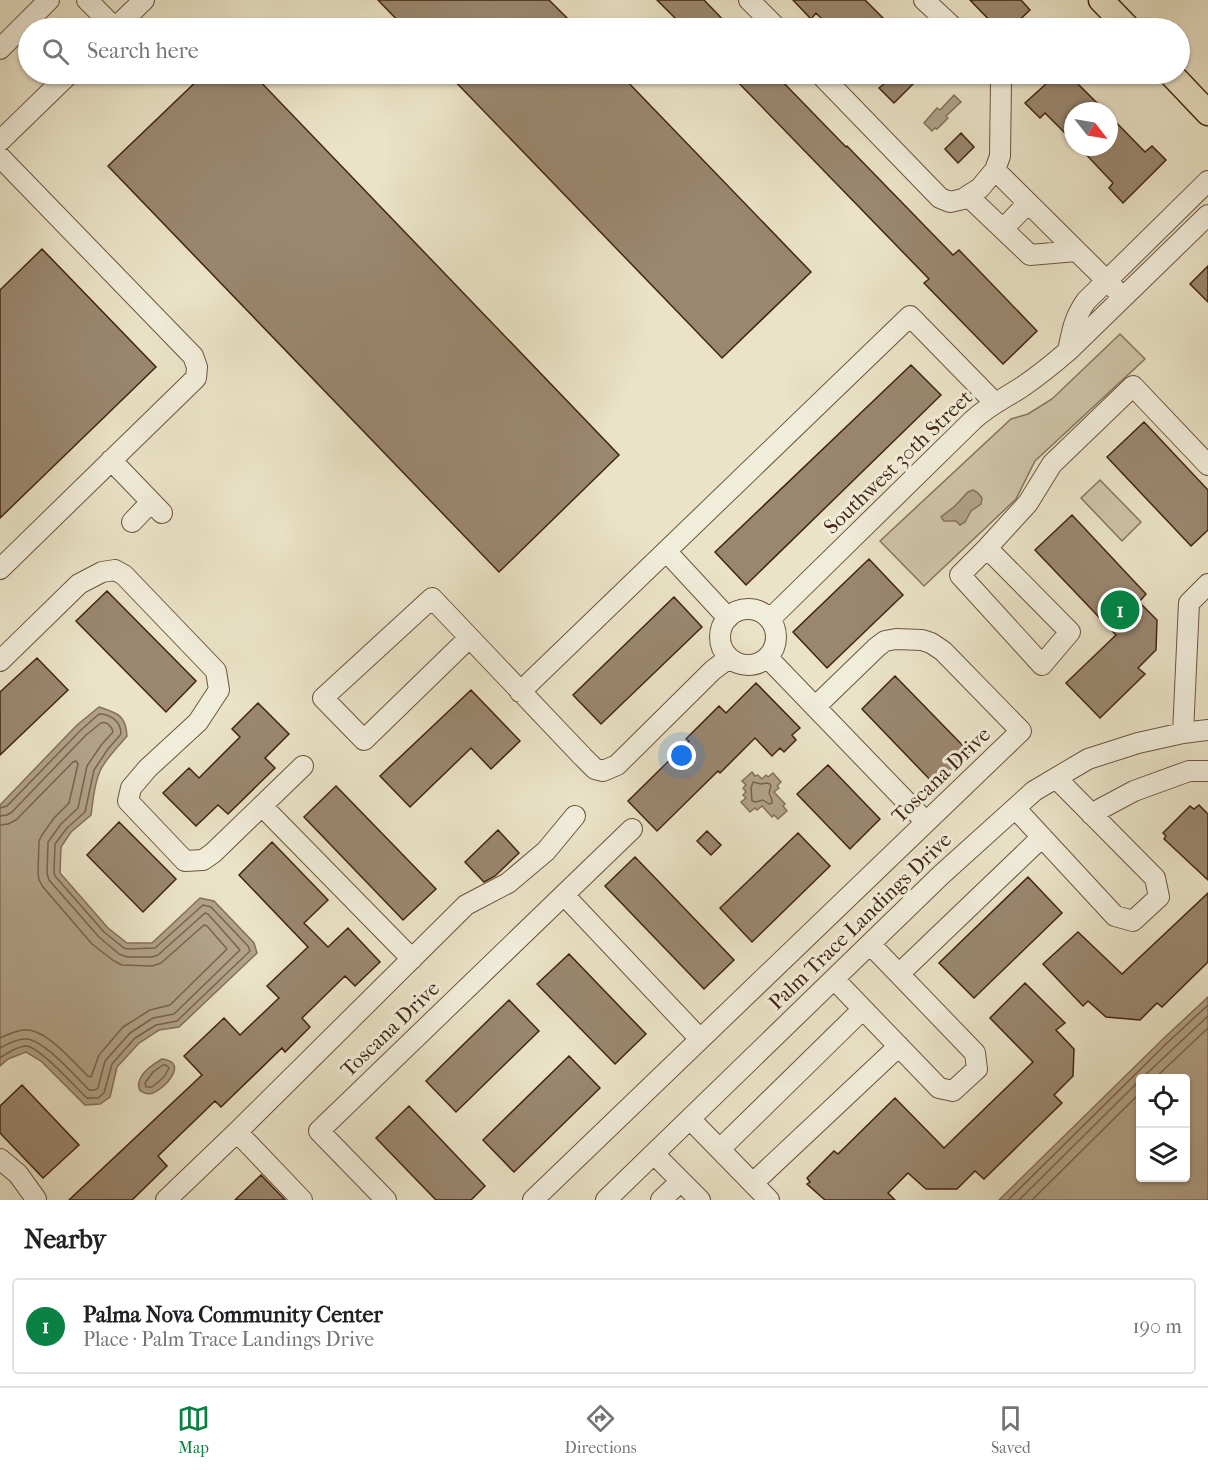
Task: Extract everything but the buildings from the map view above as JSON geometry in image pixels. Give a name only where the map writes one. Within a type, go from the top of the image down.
[{"type":"main road","points":[[1101,0],[1118,18]]},
{"type":"main road","points":[[1180,84],[1208,113]]},
{"type":"street","points":[[31,18],[49,0]]},
{"type":"street","points":[[87,0],[105,18]]},
{"type":"street","points":[[125,18],[144,0]]},
{"type":"street","points":[[749,0],[767,18]]},
{"type":"street","points":[[924,0],[943,18]]},
{"type":"street","points":[[0,49],[18,31]]},
{"type":"street","points":[[0,141],[59,84]]},
{"type":"street","points":[[830,84],[940,198],[950,202],[963,199],[980,188],[995,170],[999,156],[1001,84]]},
{"type":"street","points":[[0,157],[193,356],[197,367],[196,378],[0,568]]},
{"type":"street","points":[[995,170],[1123,297]]},
{"type":"street","points":[[1068,351],[1073,324],[1086,301],[1208,181]]},
{"type":"street","points":[[968,196],[1030,255],[1076,251]]},
{"type":"street","points":[[1003,229],[1028,203]]},
{"type":"street","name":"Southwest 30th Street","points":[[770,619],[986,408],[1044,372],[1208,215]]},
{"type":"street","points":[[520,692],[910,316],[995,403]]},
{"type":"street","points":[[987,548],[1070,632],[1042,664],[960,575],[1028,503],[1052,464],[1133,386],[1208,465]]},
{"type":"street","points":[[111,460],[157,507],[132,522]]},
{"type":"street","points":[[666,551],[728,618]]},
{"type":"street","points":[[0,661],[79,584],[102,572],[115,570],[124,575],[216,671],[219,690],[198,722],[148,768],[131,788],[128,801],[185,861],[203,860],[213,853],[303,766]]},
{"type":"street","points":[[1183,733],[1189,603],[1208,584]]},
{"type":"street","points":[[469,638],[364,740],[324,698],[432,598],[595,769],[603,771],[617,765],[729,658]]},
{"type":"street","points":[[745,609],[763,613],[770,619],[777,639],[768,658],[748,666],[729,658],[723,650],[720,633],[728,618],[745,609]]},
{"type":"street","name":"Toscana Drive","points":[[533,1200],[1021,731],[943,651],[922,640],[885,641],[815,707]]},
{"type":"street","points":[[768,658],[926,822]]},
{"type":"street","name":"Palm Trace Landings Drive","points":[[606,1200],[941,875],[1034,790],[1088,759],[1138,743],[1208,730]]},
{"type":"street","points":[[1091,814],[1134,791],[1189,771],[1208,771]]},
{"type":"street","points":[[1015,808],[1115,916],[1133,921],[1158,897],[1155,878],[1056,778]]},
{"type":"street","points":[[262,806],[412,959]]},
{"type":"street","points":[[166,1200],[466,904],[508,883],[546,850],[575,816]]},
{"type":"street","name":"Toscana Drive","points":[[386,1200],[319,1131],[632,829]]},
{"type":"street","points":[[899,974],[1042,837]]},
{"type":"street","points":[[564,895],[700,1039]]},
{"type":"street","points":[[834,979],[939,1088],[953,1091],[977,1069],[975,1053],[870,944]]},
{"type":"street","points":[[720,1149],[863,1008]]},
{"type":"street","points":[[753,1183],[899,1046]]},
{"type":"street","points":[[690,1119],[769,1200]]},
{"type":"street","points":[[237,1132],[302,1200]]},
{"type":"street","points":[[654,1154],[700,1200]]},
{"type":"street","points":[[0,1159],[18,1174],[36,1200]]},
{"type":"street","points":[[661,1200],[681,1180]]},
{"type":"shaded area","points":[[1120,334],[1145,359],[1035,461],[1016,499],[924,586],[880,541],[1011,419],[1028,414],[1052,399]]},
{"type":"shaded area","points":[[1100,480],[1141,522],[1122,541],[1081,498]]},
{"type":"water","points":[[954,95],[961,102],[946,116],[948,118],[937,129],[932,131],[924,123],[937,108],[940,110]]},
{"type":"water","points":[[973,490],[982,498],[981,504],[971,511],[965,522],[960,525],[956,521],[944,521],[941,517]]},
{"type":"water","points":[[99,707],[111,711],[122,719],[127,736],[100,771],[91,815],[71,832],[61,847],[60,873],[108,928],[127,943],[152,943],[200,898],[214,901],[254,943],[257,953],[179,1027],[159,1030],[139,1043],[117,1067],[110,1097],[100,1104],[85,1105],[41,1061],[26,1052],[8,1059],[0,1066],[0,805],[77,725]]},
{"type":"water","points":[[752,772],[762,779],[773,773],[781,782],[777,786],[779,788],[774,792],[785,804],[783,806],[787,811],[778,819],[774,815],[772,817],[762,806],[750,812],[741,802],[746,798],[743,795],[746,792],[743,788],[746,785],[742,781]]},
{"type":"water","points":[[1208,997],[1208,1200],[999,1200],[1163,1039]]},
{"type":"water","points":[[162,1059],[173,1064],[175,1068],[173,1073],[154,1093],[144,1093],[139,1086],[143,1074]]},
{"type":"place","name":"Palma Nova Community Center","points":[[1120,610]]}]
